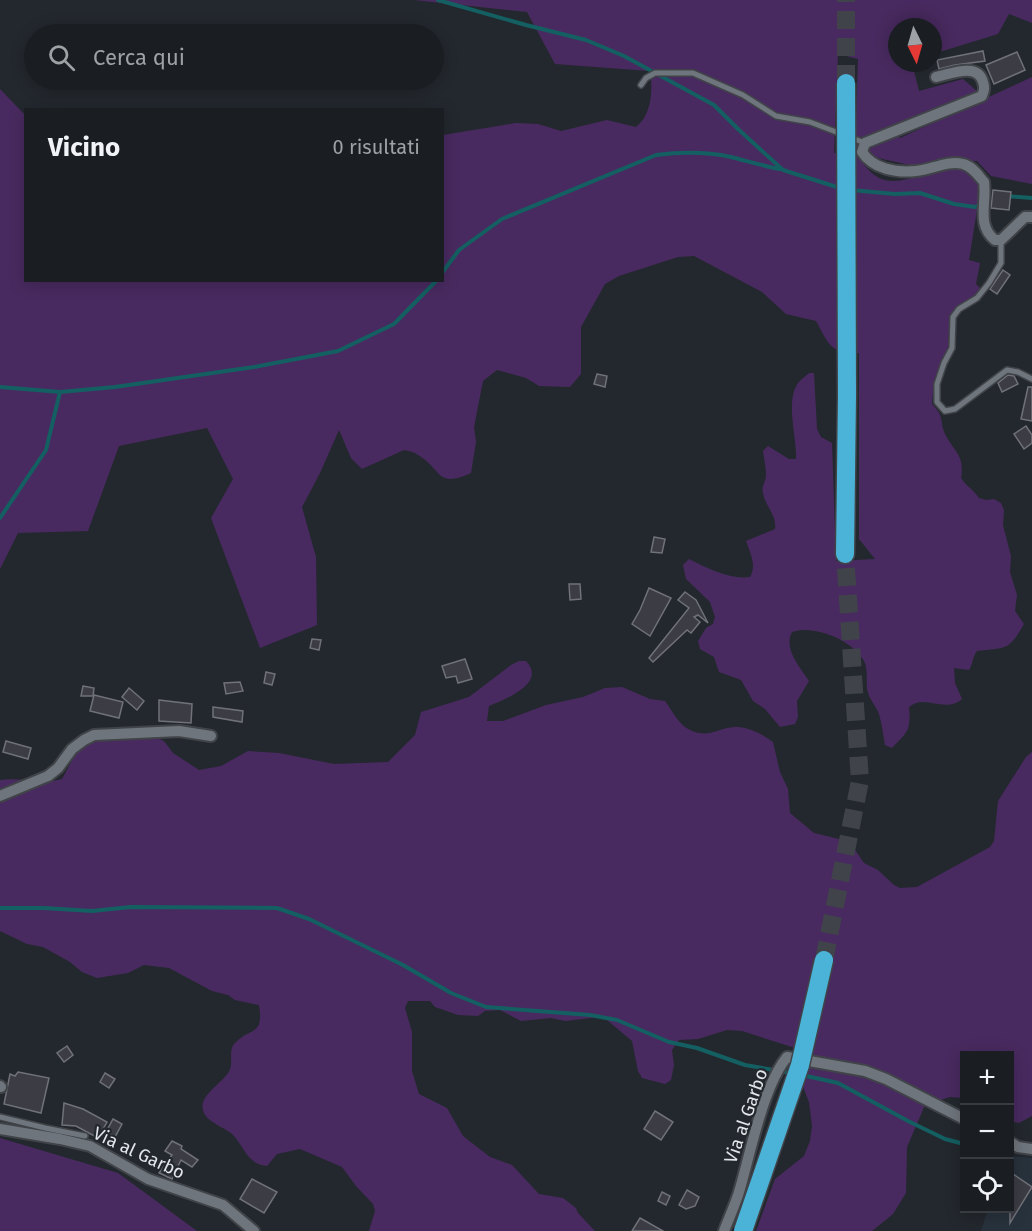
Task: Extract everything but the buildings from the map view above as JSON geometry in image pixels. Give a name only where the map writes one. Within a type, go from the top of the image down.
[{"type":"highway","points":[[845,554],[848,395],[846,83]]},
{"type":"highway","points":[[743,1231],[800,1065],[824,960]]},
{"type":"street","points":[[936,77],[970,70],[977,72],[983,79],[985,89],[982,96],[865,143],[862,152],[868,162],[882,168],[916,171],[947,164],[963,164],[973,169],[984,182],[984,226],[987,234],[995,240],[1000,240],[1025,217],[1032,217]]},
{"type":"street","points":[[0,796],[48,777],[72,749],[94,735],[179,731],[211,736]]},
{"type":"street","name":"Via al Garbo","points":[[724,1231],[739,1193],[746,1159],[766,1100],[781,1065],[787,1057],[865,1071],[886,1079],[960,1117]]},
{"type":"street","name":"Via al Garbo","points":[[0,1129],[90,1146],[148,1179],[223,1206],[254,1231]]},
{"type":"street","points":[[1014,1144],[1032,1149]]},
{"type":"lane","points":[[641,85],[646,78],[655,73],[693,73],[743,95],[776,116],[810,122],[865,143]]},
{"type":"lane","points":[[1000,240],[1001,263],[989,284],[977,298],[959,309],[953,317],[952,348],[937,384],[937,402],[945,411],[955,409],[1007,370],[1018,372],[1032,379]]},
{"type":"lane","points":[[0,1117],[85,1136]]},
{"type":"shaded area","points":[[414,0],[1032,0],[1032,23],[1009,14],[998,34],[942,51],[942,18],[888,18],[888,72],[914,72],[919,91],[963,79],[978,92],[892,128],[900,138],[1032,77],[1032,184],[991,176],[977,161],[949,161],[914,166],[856,153],[872,173],[889,181],[913,178],[951,168],[972,173],[981,185],[969,260],[980,263],[976,284],[981,289],[973,297],[956,307],[950,317],[948,348],[934,382],[932,404],[939,412],[945,434],[960,459],[961,478],[979,498],[994,499],[1001,503],[1004,510],[1003,525],[1011,556],[1010,572],[1017,595],[1015,611],[1024,624],[1010,644],[1000,648],[977,651],[969,670],[954,668],[955,683],[962,699],[949,705],[915,703],[909,707],[907,730],[902,738],[892,748],[885,745],[879,714],[868,693],[866,668],[859,653],[842,640],[832,636],[811,630],[801,630],[792,632],[790,645],[797,664],[809,681],[797,701],[798,717],[795,724],[780,727],[765,709],[753,701],[741,680],[719,672],[714,657],[700,649],[698,641],[706,628],[713,624],[715,617],[710,602],[686,579],[683,565],[689,559],[727,575],[750,577],[753,564],[746,541],[775,529],[774,519],[764,498],[763,486],[766,475],[763,451],[768,446],[789,459],[796,459],[792,400],[798,383],[809,373],[814,373],[817,429],[821,437],[832,443],[836,561],[875,559],[859,539],[859,353],[836,349],[827,341],[816,321],[786,314],[762,292],[694,256],[678,257],[619,276],[605,284],[581,327],[581,374],[570,387],[539,386],[526,378],[497,370],[483,381],[474,427],[476,442],[471,473],[451,479],[445,478],[426,460],[413,452],[404,450],[362,469],[351,458],[339,430],[302,507],[316,557],[317,625],[260,648],[211,518],[233,479],[207,428],[119,446],[88,531],[18,533],[0,569],[0,89],[24,114],[24,282],[444,282],[444,135],[516,123],[538,124],[561,131],[607,120],[636,127],[645,116],[650,101],[650,71],[555,64],[527,12]],"holes":[[[838,54],[858,59],[855,153],[834,153]]]},
{"type":"shaded area","points":[[519,661],[526,661],[531,669],[528,683],[514,694],[489,706],[487,721],[503,721],[546,705],[583,697],[605,688],[622,687],[650,699],[665,701],[679,722],[693,731],[706,733],[739,727],[761,734],[773,742],[780,772],[788,789],[790,813],[814,833],[843,840],[855,850],[864,863],[878,870],[900,888],[917,887],[990,847],[994,841],[998,801],[1026,757],[1032,752],[1032,1116],[1019,1123],[1014,1122],[1014,1051],[960,1051],[960,1098],[950,1097],[925,1105],[907,1147],[906,1193],[893,1214],[872,1231],[756,1231],[775,1179],[804,1156],[810,1141],[812,1126],[809,1102],[801,1082],[811,1053],[742,1031],[727,1030],[698,1039],[679,1040],[672,1050],[674,1065],[671,1080],[665,1084],[642,1078],[638,1071],[632,1041],[600,1017],[565,1021],[551,1018],[521,1021],[500,1010],[485,1011],[478,1016],[458,1015],[435,1007],[430,1001],[408,1001],[405,1008],[412,1032],[412,1071],[419,1094],[447,1108],[463,1136],[490,1157],[512,1165],[539,1194],[563,1198],[576,1208],[595,1231],[369,1231],[375,1211],[373,1204],[342,1167],[300,1149],[277,1154],[267,1166],[261,1165],[251,1159],[234,1136],[212,1122],[203,1110],[204,1100],[230,1069],[233,1046],[258,1027],[259,1005],[235,1000],[228,995],[212,991],[169,968],[144,965],[128,973],[97,978],[82,972],[70,962],[43,947],[27,944],[0,931],[0,780],[55,781],[62,779],[80,746],[100,736],[157,738],[164,741],[173,753],[199,770],[221,766],[248,751],[279,753],[334,764],[388,762],[415,735],[421,712],[469,697]]},
{"type":"shaded area","points":[[0,1138],[118,1173],[197,1231],[0,1231]]},
{"type":"shaded area","points":[[1014,1156],[1032,1158],[1032,1231],[981,1231],[987,1213],[1014,1213]]},
{"type":"waterway","points":[[438,0],[586,40],[624,56],[714,105],[783,170],[840,188]]},
{"type":"waterway","points":[[444,270],[459,250],[502,219],[656,155],[713,154],[780,169]]},
{"type":"waterway","points":[[851,190],[895,194],[920,193],[954,204],[975,207],[981,204]]},
{"type":"waterway","points":[[1006,196],[1032,198]]},
{"type":"waterway","points":[[0,387],[60,392],[115,387],[254,367],[338,351],[394,324],[435,282]]},
{"type":"waterway","points":[[0,518],[46,450],[60,392]]},
{"type":"waterway","points":[[0,908],[92,911],[131,907],[277,908],[309,919],[403,965],[451,993],[486,1007],[590,1015],[617,1020],[669,1042],[697,1048],[745,1065],[791,1073]]},
{"type":"waterway","points":[[802,1075],[838,1083],[908,1121],[945,1139],[960,1143]]},
{"type":"tunnel","points":[[846,0],[846,83]]},
{"type":"tunnel","points":[[824,960],[860,781],[845,554]]}]
